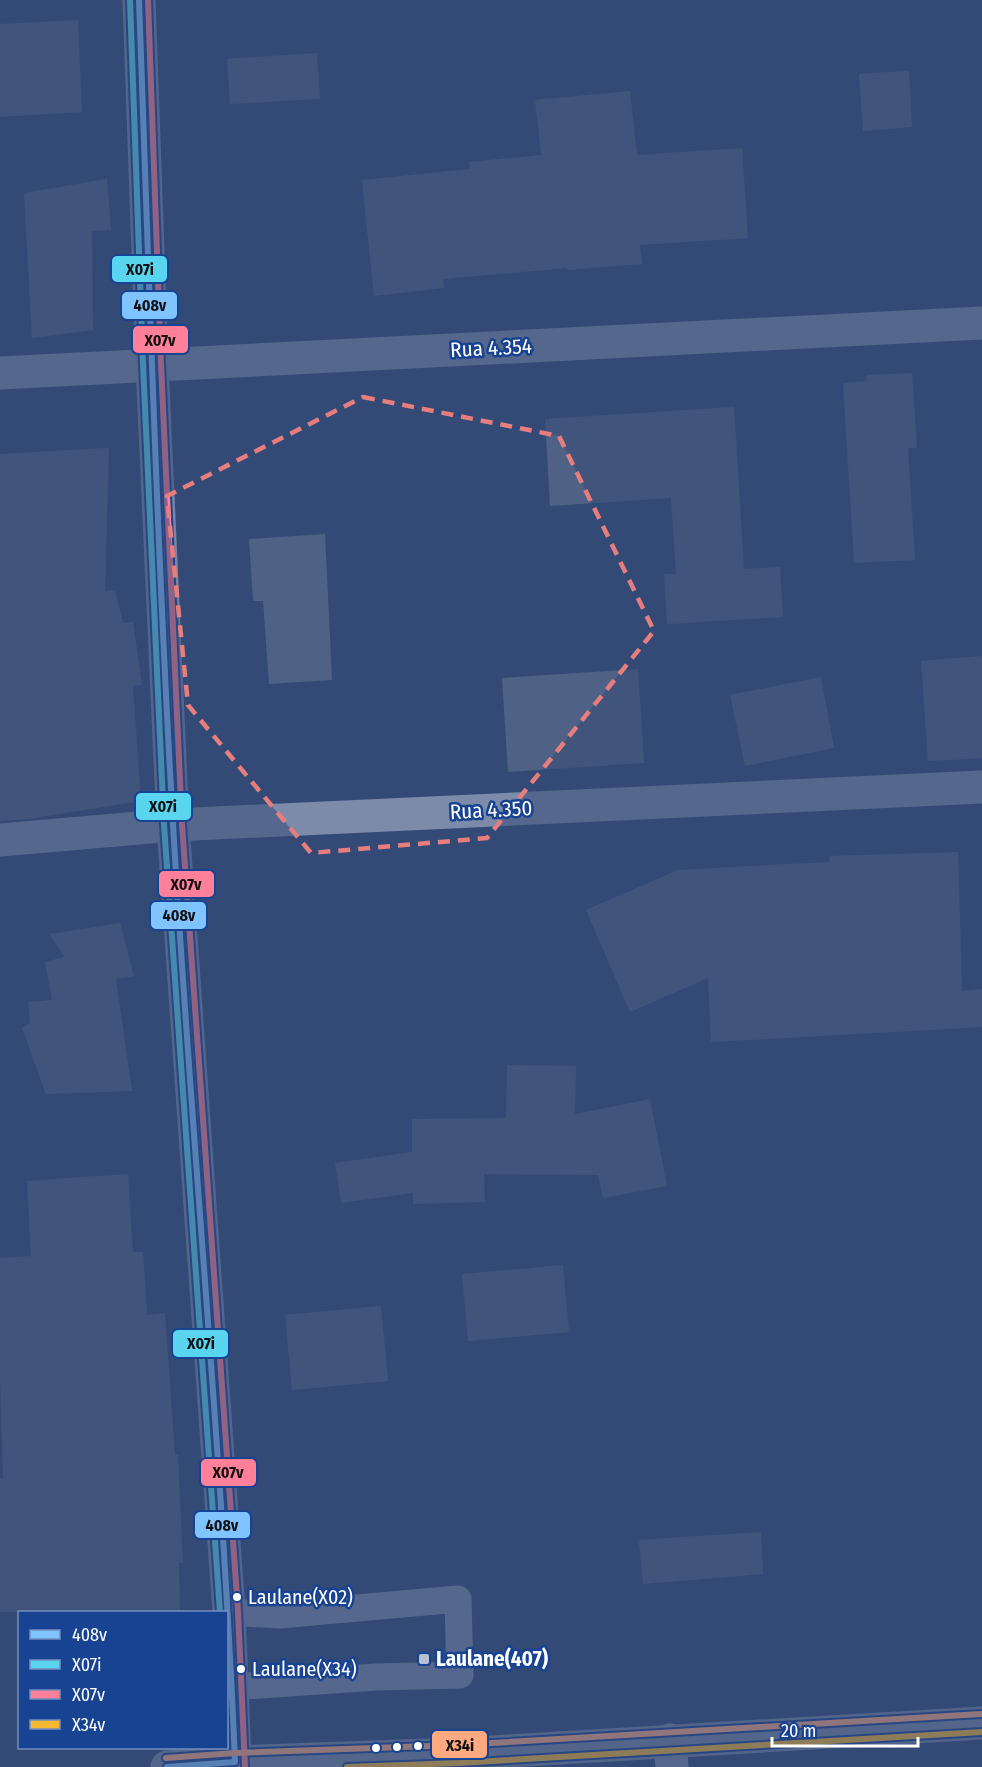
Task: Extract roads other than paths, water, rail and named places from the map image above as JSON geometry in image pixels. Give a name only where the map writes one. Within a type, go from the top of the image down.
[{"type":"street","points":[[139,0],[152,364],[173,825],[229,1612],[236,1765]]},
{"type":"street","name":"Rua 4.354","points":[[0,373],[982,323]]},
{"type":"street","name":"Rua 4.350","points":[[0,840],[173,825],[982,787]]},
{"type":"street","points":[[166,1767],[458,1754],[671,1753],[982,1723]]},
{"type":"lane","points":[[229,1612],[279,1615],[458,1599],[460,1675],[376,1677],[232,1687]]},
{"type":"place","name":"Laulane(X02)","points":[[237,1597]]},
{"type":"place","name":"Laulane(407)","points":[[424,1659]]},
{"type":"place","name":"Laulane(X34)","points":[[241,1669]]}]
